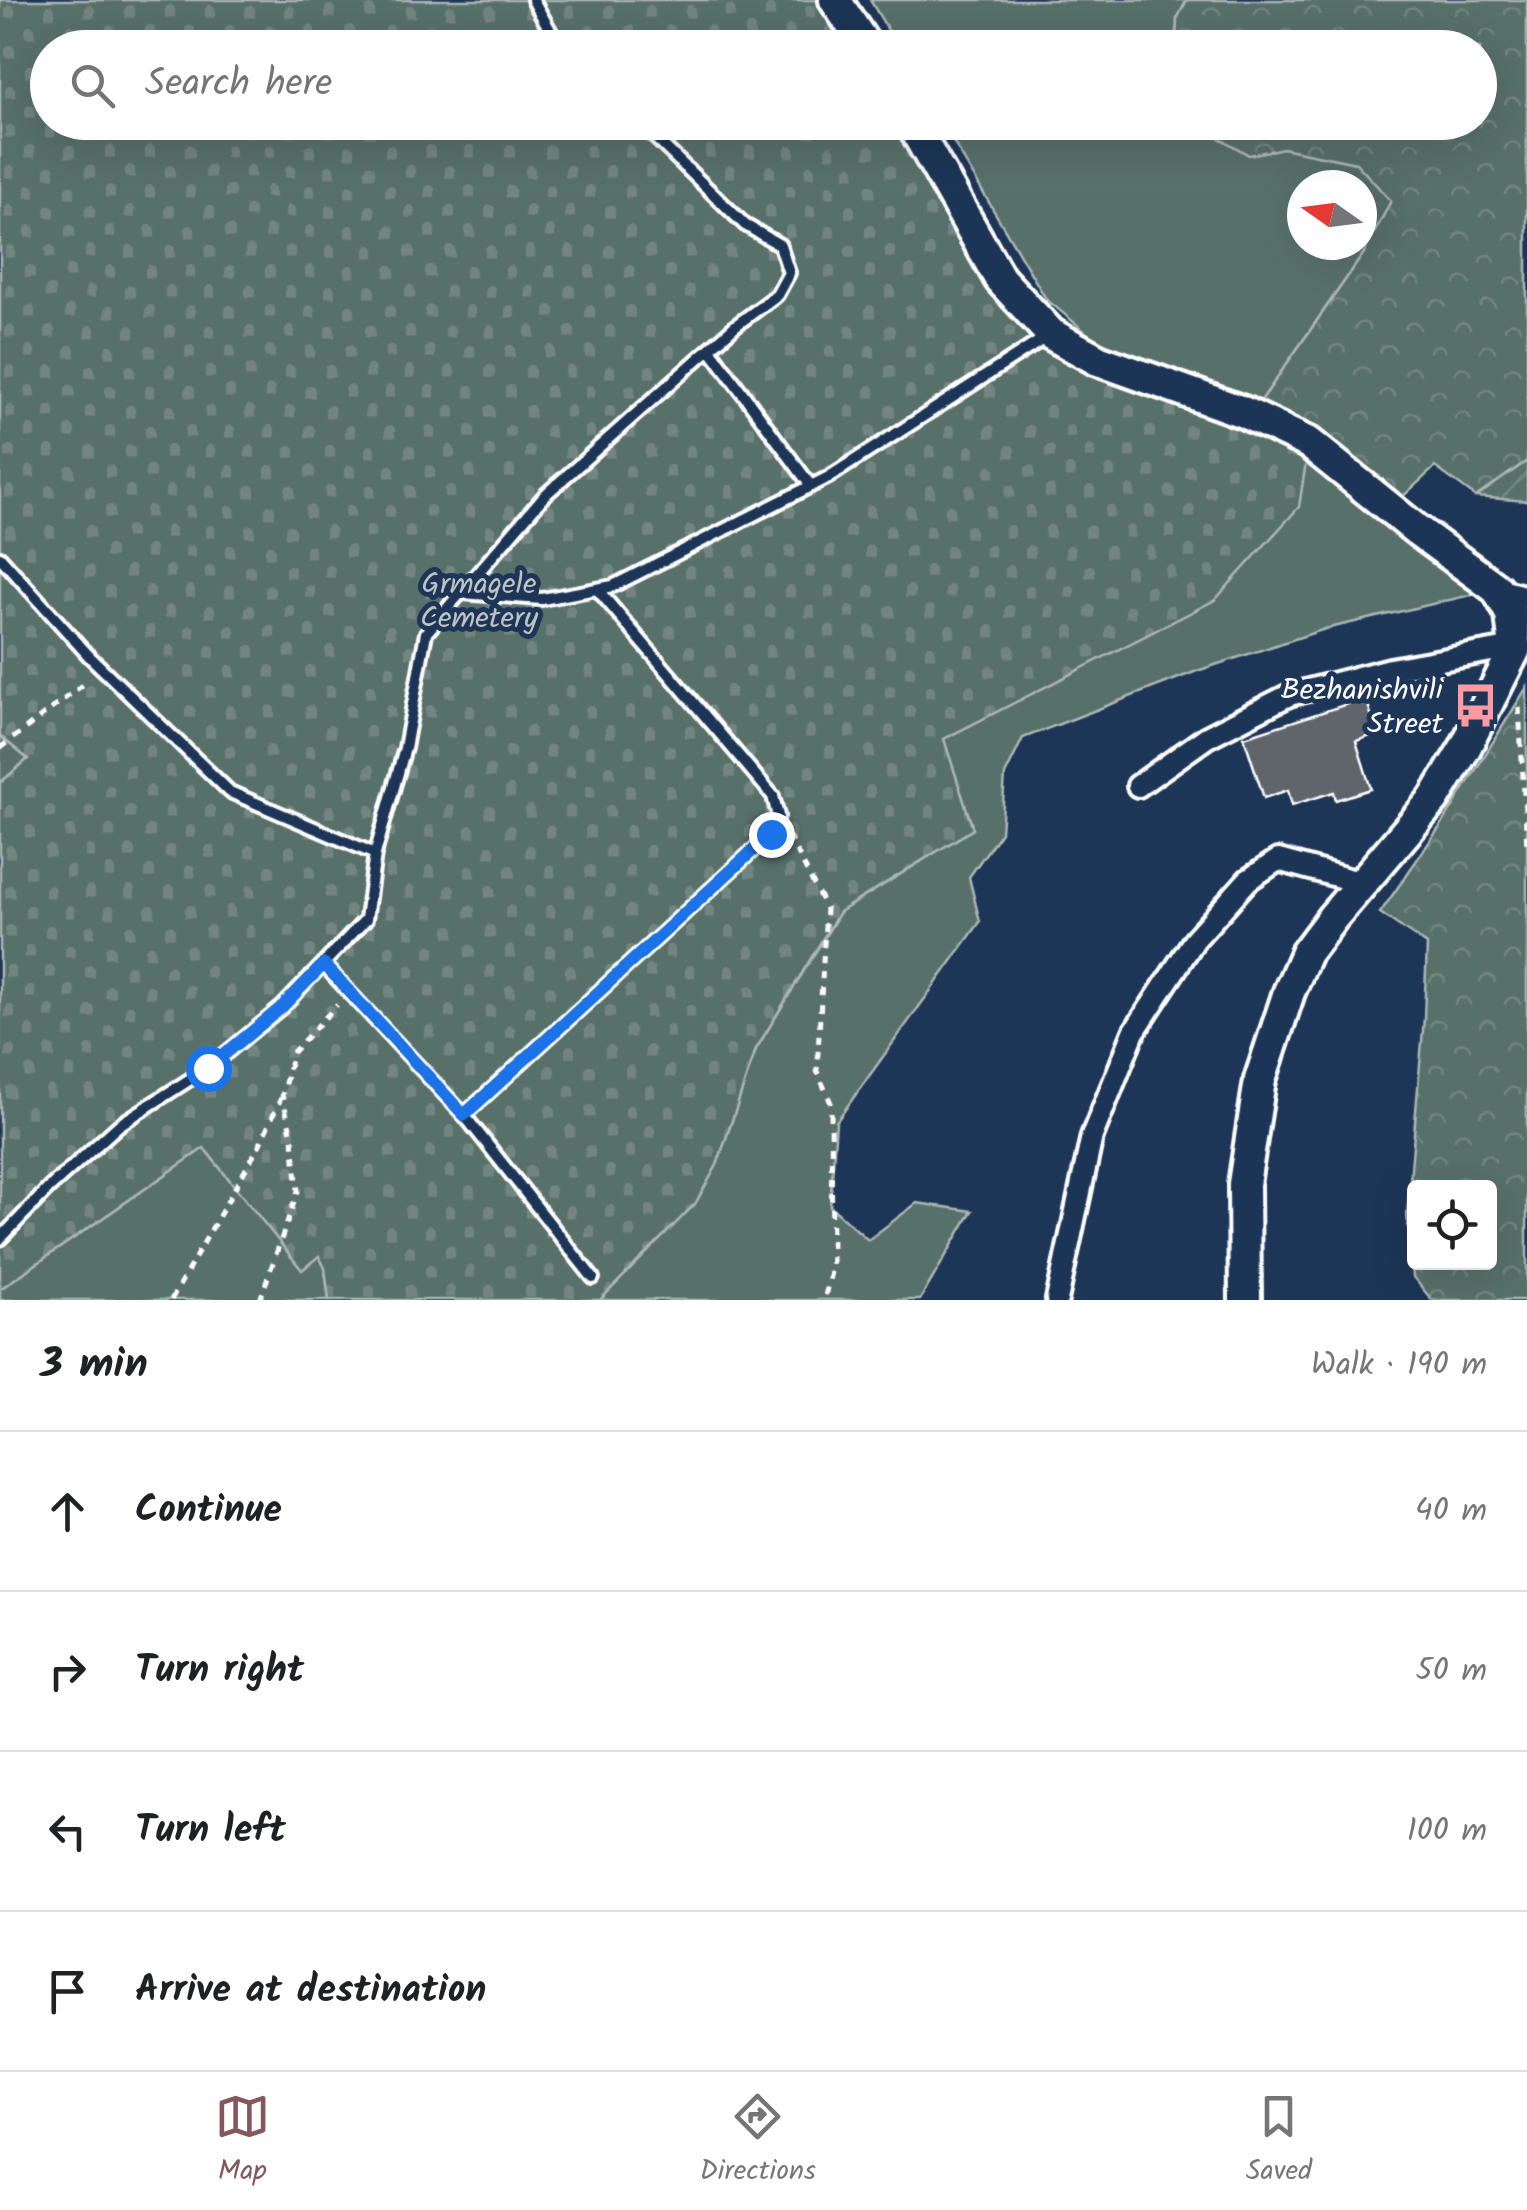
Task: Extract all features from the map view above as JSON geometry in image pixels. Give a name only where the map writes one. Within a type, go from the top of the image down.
[{"type":"street","points":[[834,0],[855,30]]},
{"type":"street","points":[[920,140],[1000,278],[1051,334],[1098,360],[1244,412],[1309,443],[1418,531],[1497,588],[1527,596]]},
{"type":"street","points":[[1245,1300],[1244,1184],[1260,1080],[1288,992],[1306,954],[1434,799],[1521,646],[1497,588]]},
{"type":"street","points":[[1138,786],[1207,737],[1289,695],[1390,668],[1521,646]]},
{"type":"street","points":[[1057,1300],[1092,1136],[1134,1032],[1195,940],[1248,880],[1278,860],[1362,883]]},
{"type":"lane","points":[[534,0],[550,30]]},
{"type":"lane","points":[[0,1239],[119,1124],[208,1068],[282,1007],[366,919],[375,854],[405,748],[426,632],[545,494],[776,294],[789,274],[780,245],[745,224],[658,140]]},
{"type":"lane","points":[[462,594],[542,598],[613,586],[811,486],[1051,334]]},
{"type":"lane","points":[[710,349],[811,486]]},
{"type":"lane","points":[[0,557],[102,670],[230,792],[375,854]]},
{"type":"lane","points":[[464,1115],[771,834],[778,816],[773,796],[597,588]]},
{"type":"lane","points":[[324,964],[464,1115],[593,1278]]},
{"type":"path","points":[[0,748],[102,670]]},
{"type":"path","points":[[1518,703],[1527,848]]},
{"type":"path","points":[[778,816],[826,909],[817,1071],[831,1103],[832,1268],[824,1300]]},
{"type":"path","points":[[171,1300],[260,1144],[282,1095],[293,1052],[344,997],[324,964]]},
{"type":"path","points":[[260,1300],[298,1191],[293,1140],[282,1095]]},
{"type":"green space","name":"Grmagele Cemetery","points":[[0,0],[820,0],[840,30],[30,30],[30,140],[917,140],[1051,334],[1309,443],[1299,507],[1215,600],[944,739],[973,829],[839,912],[756,1049],[717,1165],[695,1204],[600,1300],[329,1300],[325,1268],[319,1256],[302,1270],[204,1148],[0,1289],[0,783],[28,759],[0,736]]},
{"type":"green space","points":[[870,0],[1187,0],[1177,19],[1177,30],[888,30]]},
{"type":"green space","points":[[1187,0],[1527,0],[1527,461],[1476,497],[1435,467],[1398,501],[1256,408],[1359,260],[1377,260],[1377,228],[1391,201],[1377,186],[1377,170],[1362,170],[1356,163],[1283,148],[1249,155],[1223,140],[1497,140],[1497,30],[1177,30],[1177,19]]},
{"type":"green space","points":[[952,140],[1223,140],[1249,155],[1283,148],[1356,163],[1362,170],[1287,170],[1287,260],[1359,260],[1256,408],[1094,339],[1046,299]]},
{"type":"green space","points":[[1377,186],[1391,201],[1377,228]]},
{"type":"green space","points":[[1309,443],[1497,589],[1325,629],[1197,671],[1023,738],[1005,775],[1001,832],[969,877],[980,922],[836,1122],[830,1206],[868,1240],[917,1203],[972,1211],[920,1300],[600,1300],[695,1203],[717,1165],[756,1049],[840,912],[973,829],[943,739]]},
{"type":"green space","points":[[1527,461],[1527,501],[1476,497]]},
{"type":"green space","points":[[1527,687],[1527,1300],[1432,1300],[1413,1277],[1412,1270],[1497,1270],[1497,1180],[1410,1180],[1427,945],[1380,913],[1444,821]]},
{"type":"green space","points":[[0,736],[28,759],[0,783]]},
{"type":"green space","points":[[204,1148],[302,1270],[319,1255],[325,1268],[329,1300],[0,1300],[0,1289]]},
{"type":"building","points":[[1366,698],[1377,734],[1356,741],[1371,789],[1336,800],[1334,792],[1292,805],[1288,790],[1264,798],[1244,737]]},
{"type":"place","name":"Bezhanishvili Street","points":[[1476,706]]},
{"type":"route","points":[[208,1068],[282,1007],[324,964],[464,1115],[771,834]]}]
